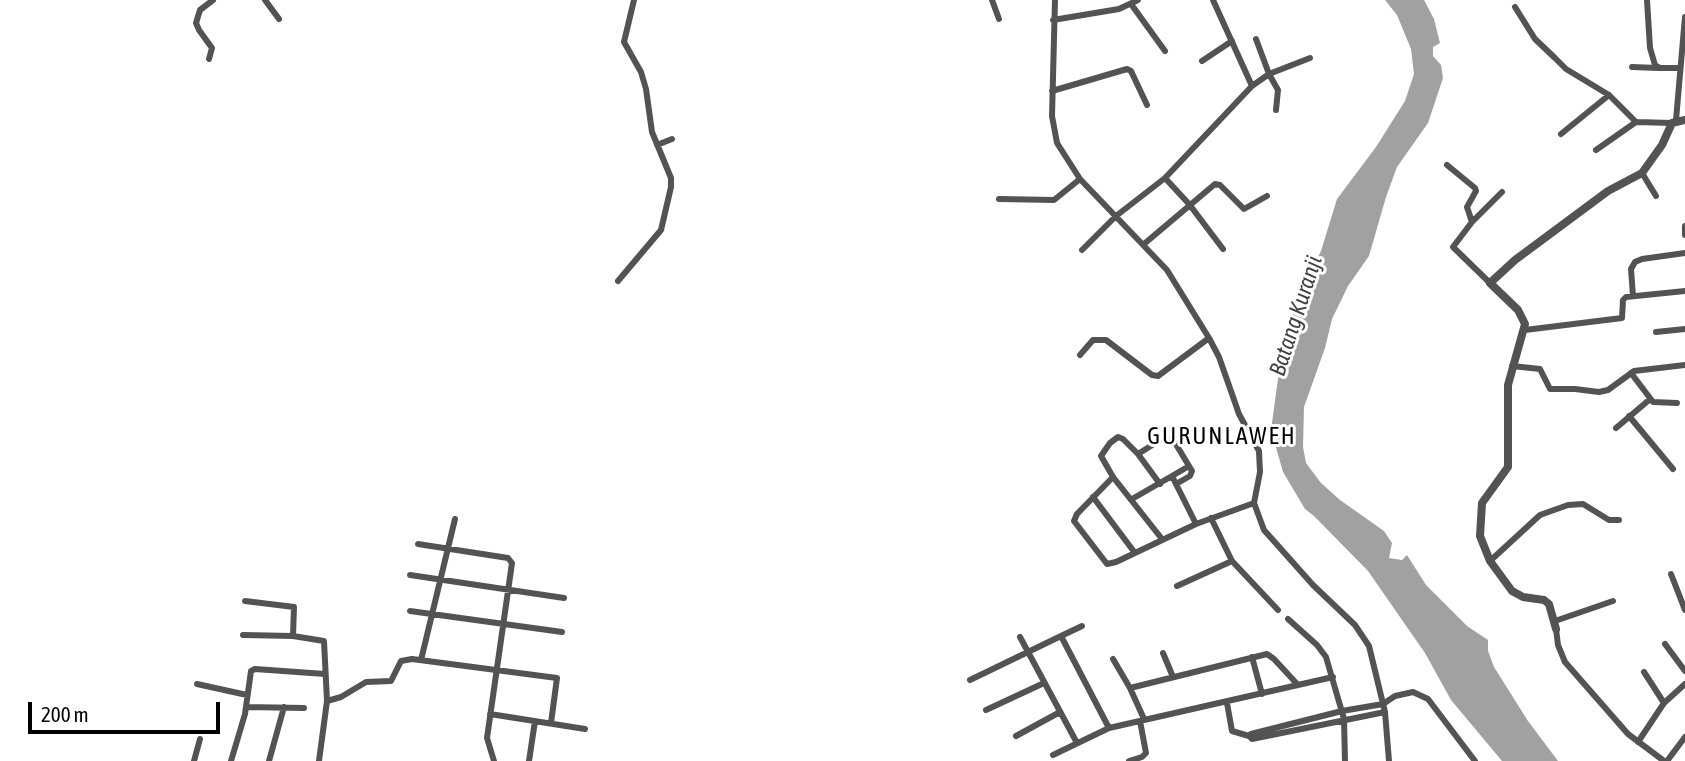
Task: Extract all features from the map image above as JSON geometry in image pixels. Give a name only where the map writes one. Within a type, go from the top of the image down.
[{"type":"street","points":[[209,59],[212,48],[196,23],[200,10],[213,0]]},
{"type":"street","points":[[265,0],[279,19]]},
{"type":"street","points":[[618,281],[654,240],[664,219],[671,178],[649,121],[646,89],[624,42],[634,0]]},
{"type":"street","points":[[992,0],[999,19]]},
{"type":"street","points":[[1055,0],[1052,90],[1055,137],[1065,159],[1080,179],[1167,270],[1209,338],[1239,414],[1259,451],[1260,472],[1254,503],[1268,536],[1363,635],[1371,653],[1385,712],[1389,761]]},
{"type":"street","points":[[1054,20],[1077,18],[1138,0]]},
{"type":"street","points":[[1213,0],[1252,86]]},
{"type":"street","points":[[1647,0],[1650,48],[1658,68]]},
{"type":"street","points":[[1131,4],[1165,51]]},
{"type":"street","points":[[1515,7],[1535,39],[1566,69],[1609,95],[1636,122]]},
{"type":"street","points":[[1491,285],[1515,260],[1608,191],[1642,173],[1678,121],[1685,17]]},
{"type":"street","points":[[1256,39],[1278,90],[1276,110]]},
{"type":"street","points":[[1202,61],[1232,41]]},
{"type":"street","points":[[1082,250],[1116,216],[1165,178],[1252,86],[1269,74],[1310,58]]},
{"type":"street","points":[[1632,67],[1680,68]]},
{"type":"street","points":[[1052,90],[1127,69],[1131,71],[1147,105]]},
{"type":"street","points":[[1561,134],[1609,95]]},
{"type":"street","points":[[1596,150],[1636,122],[1678,121]]},
{"type":"street","points":[[657,145],[672,139]]},
{"type":"street","points":[[1447,165],[1475,188],[1476,191],[1466,207],[1472,222]]},
{"type":"street","points":[[1642,173],[1656,196]]},
{"type":"street","points":[[1165,178],[1189,204],[1223,249]]},
{"type":"street","points":[[999,199],[1054,200],[1080,179]]},
{"type":"street","points":[[1144,244],[1215,184],[1220,185],[1244,209],[1267,196]]},
{"type":"street","points":[[1502,192],[1472,222],[1453,249],[1518,310],[1524,319],[1525,330],[1508,385],[1508,467],[1480,509],[1480,536],[1490,561],[1516,594],[1547,601],[1552,609],[1558,645],[1565,662],[1637,742],[1665,761],[1685,737]]},
{"type":"street","points":[[1685,226],[1685,235]]},
{"type":"street","points":[[1633,296],[1631,269],[1635,262],[1685,253]]},
{"type":"street","points":[[1525,330],[1622,318],[1623,299],[1685,291]]},
{"type":"street","points":[[1656,332],[1685,329]]},
{"type":"street","points":[[1080,355],[1093,340],[1106,340],[1158,376],[1209,338]]},
{"type":"street","points":[[1512,366],[1540,369],[1547,387],[1552,390],[1608,390],[1631,373],[1649,368],[1685,365]]},
{"type":"street","points":[[1631,373],[1649,400],[1657,403],[1677,403]]},
{"type":"street","points":[[1616,428],[1649,400]]},
{"type":"street","points":[[1629,416],[1673,469]]},
{"type":"street","points":[[1160,484],[1138,454],[1121,437],[1110,443],[1101,456],[1113,477],[1162,539]]},
{"type":"street","points":[[1138,454],[1162,439],[1168,437],[1174,441],[1192,471],[1190,476],[1176,484]]},
{"type":"street","points":[[1132,499],[1189,466]]},
{"type":"street","points":[[1172,476],[1196,524]]},
{"type":"street","points":[[1113,477],[1074,517],[1077,528],[1107,564],[1113,564],[1196,524],[1254,503]]},
{"type":"street","points":[[1093,497],[1135,553]]},
{"type":"street","points":[[1490,561],[1526,525],[1550,510],[1576,503],[1591,508],[1609,520],[1619,520]]},
{"type":"street","points":[[1212,518],[1232,561],[1278,610]]},
{"type":"street","points":[[421,660],[455,519]]},
{"type":"street","points":[[418,544],[508,558],[512,564],[487,738],[494,761]]},
{"type":"street","points":[[1177,586],[1232,561]]},
{"type":"street","points":[[1671,573],[1685,610]]},
{"type":"street","points":[[410,575],[564,598]]},
{"type":"street","points":[[245,601],[294,607],[293,636]]},
{"type":"street","points":[[1555,625],[1613,601]]},
{"type":"street","points":[[410,611],[562,632]]},
{"type":"street","points":[[1288,619],[1322,651],[1333,677],[1344,719],[1345,761]]},
{"type":"street","points":[[970,680],[1082,626]]},
{"type":"street","points":[[243,635],[293,636],[324,641],[327,701],[320,761]]},
{"type":"street","points":[[1061,636],[1109,728]]},
{"type":"street","points":[[1020,637],[1077,743]]},
{"type":"street","points":[[1665,644],[1685,671]]},
{"type":"street","points":[[1163,653],[1173,677]]},
{"type":"street","points":[[1130,688],[1252,657],[1270,656],[1298,685]]},
{"type":"street","points":[[1252,657],[1262,694]]},
{"type":"street","points":[[327,701],[341,697],[366,682],[391,681],[398,665],[406,658],[557,678],[551,723]]},
{"type":"street","points":[[1113,659],[1130,688],[1142,720],[1146,753],[1129,761]]},
{"type":"street","points":[[231,761],[246,707],[249,675],[255,669],[325,674]]},
{"type":"street","points":[[1644,672],[1664,703]]},
{"type":"street","points":[[1053,755],[1109,728],[1333,677]]},
{"type":"street","points":[[986,710],[1044,683]]},
{"type":"street","points":[[197,684],[247,695]]},
{"type":"street","points":[[1637,742],[1664,703],[1685,684]]},
{"type":"street","points":[[1227,703],[1232,731],[1253,739],[1342,711],[1382,704],[1395,696],[1407,693],[1423,695],[1475,761]]},
{"type":"street","points":[[246,707],[304,708]]},
{"type":"street","points":[[270,761],[284,708]]},
{"type":"street","points":[[1016,736],[1060,712]]},
{"type":"street","points":[[1294,727],[1385,712]]},
{"type":"street","points":[[490,714],[585,729]]},
{"type":"street","points":[[529,761],[535,721]]},
{"type":"street","points":[[194,761],[200,739]]},
{"type":"water","name":"Batang Kuranji","points":[[1385,0],[1424,0],[1434,19],[1440,43],[1433,47],[1433,56],[1441,65],[1443,78],[1428,123],[1397,167],[1369,256],[1348,286],[1332,319],[1325,348],[1304,407],[1303,447],[1306,463],[1321,483],[1340,500],[1384,531],[1392,543],[1389,558],[1402,560],[1407,555],[1426,585],[1467,626],[1488,640],[1488,651],[1494,667],[1528,721],[1558,761],[1502,761],[1451,700],[1425,653],[1368,571],[1305,509],[1283,472],[1271,430],[1281,357],[1295,307],[1321,251],[1337,199],[1376,147],[1405,101],[1414,74],[1411,49],[1397,15]]},
{"type":"district","name":"GURUNLAWEH","points":[[1222,436]]}]
